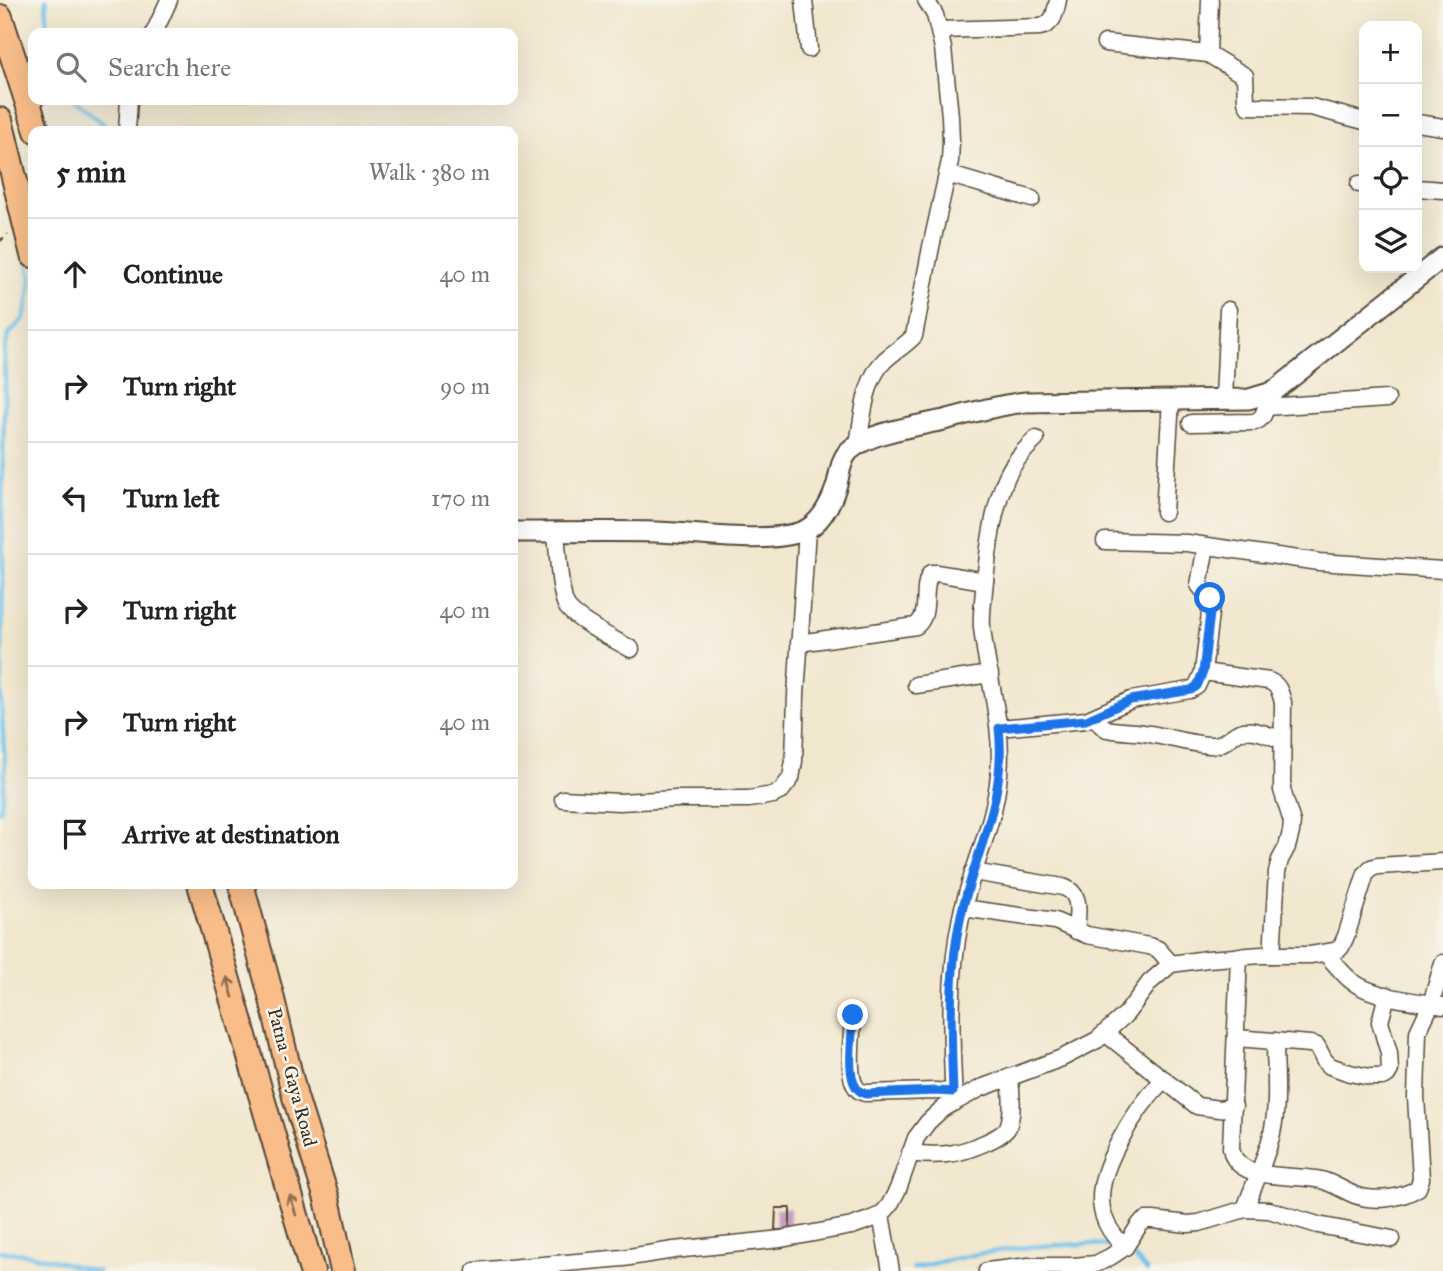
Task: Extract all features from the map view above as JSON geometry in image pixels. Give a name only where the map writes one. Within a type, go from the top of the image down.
[{"type":"main road","points":[[0,18],[28,104]]},
{"type":"main road","points":[[28,105],[35,126]]},
{"type":"main road","points":[[0,120],[28,235]]},
{"type":"main road","points":[[201,889],[312,1271]]},
{"type":"main road","name":"Patna - Gaya Road","points":[[242,889],[295,1097],[346,1270]]},
{"type":"street","points":[[156,28],[169,0]]},
{"type":"street","points":[[804,0],[808,49]]},
{"type":"street","points":[[858,444],[869,385],[874,374],[883,362],[914,336],[930,247],[950,161],[950,116],[939,30],[935,15],[926,0]]},
{"type":"street","points":[[939,30],[1040,27],[1052,21],[1058,0]]},
{"type":"street","points":[[1208,54],[1210,0]]},
{"type":"street","points":[[1105,43],[1208,54],[1243,73],[1245,101],[1248,106],[1311,107],[1359,120]]},
{"type":"street","points":[[127,126],[129,105]]},
{"type":"street","points":[[1422,124],[1443,127]]},
{"type":"street","points":[[947,174],[1032,199]]},
{"type":"street","points":[[1422,188],[1443,190]]},
{"type":"street","points":[[1191,423],[1260,420],[1264,416],[1267,400],[1278,388],[1443,257]]},
{"type":"street","points":[[1224,399],[1228,310]]},
{"type":"street","points":[[518,532],[657,532],[752,537],[791,535],[807,530],[819,520],[835,491],[844,458],[858,444],[901,429],[1007,404],[1224,399],[1387,399]]},
{"type":"street","points":[[1164,512],[1171,400]]},
{"type":"street","points":[[954,1097],[951,1022],[958,930],[998,788],[1000,755],[999,728],[982,626],[985,581],[1003,488],[1015,462],[1036,439]]},
{"type":"street","points":[[563,799],[619,802],[749,799],[781,791],[791,778],[794,761],[807,530]]},
{"type":"street","points":[[556,532],[566,606],[582,620],[631,649]]},
{"type":"street","points":[[1105,541],[1187,543],[1319,562],[1443,570]]},
{"type":"street","points":[[999,728],[1078,721],[1095,717],[1131,700],[1191,690],[1197,686],[1203,672],[1211,605],[1210,598],[1199,585],[1206,546]]},
{"type":"street","points":[[799,643],[916,626],[924,615],[926,582],[931,573],[985,581]]},
{"type":"street","points":[[1203,672],[1269,681],[1280,691],[1283,702],[1282,790],[1292,822],[1277,872],[1272,955]]},
{"type":"street","points":[[916,685],[990,674]]},
{"type":"street","points":[[1095,717],[1107,729],[1204,744],[1216,745],[1240,732],[1250,731],[1282,740]]},
{"type":"street","points":[[475,1271],[781,1240],[852,1226],[881,1215],[898,1189],[916,1138],[954,1097],[1081,1049],[1105,1033],[1126,1014],[1150,982],[1171,964],[1239,956],[1326,954],[1335,951],[1342,947],[1363,879],[1371,868],[1443,862]]},
{"type":"street","points":[[973,872],[1071,890],[1076,895],[1077,903],[1076,931]]},
{"type":"street","points":[[963,908],[1055,921],[1087,935],[1158,949],[1171,964]]},
{"type":"street","points":[[1326,954],[1350,980],[1361,987],[1437,1005]]},
{"type":"street","points":[[1239,956],[1233,1157],[1258,1174],[1320,1180],[1354,1195],[1374,1198],[1399,1196],[1418,1188],[1418,1032],[1437,1005],[1443,963]]},
{"type":"street","points":[[1236,1038],[1314,1045],[1326,1063],[1350,1073],[1382,1077],[1390,1070],[1389,1053],[1380,1022],[1387,995]]},
{"type":"street","points":[[853,1015],[851,1066],[854,1085],[859,1091],[865,1094],[935,1091],[954,1097]]},
{"type":"street","points":[[1105,1033],[1197,1106],[1219,1110],[1234,1106]]},
{"type":"street","points":[[1245,1209],[1272,1135],[1276,1092],[1275,1041]]},
{"type":"street","points":[[910,1153],[957,1153],[1006,1131],[1011,1102],[1010,1077]]},
{"type":"street","points":[[1125,1247],[1113,1235],[1102,1212],[1101,1185],[1124,1132],[1150,1094],[1164,1079]]},
{"type":"street","points":[[987,1271],[1029,1266],[1096,1264],[1125,1247],[1140,1224],[1146,1220],[1199,1223],[1245,1209],[1269,1210],[1318,1225],[1392,1240]]},
{"type":"street","points":[[881,1215],[891,1271]]},
{"type":"building","points":[[776,1208],[790,1208],[790,1230],[775,1230]]},
{"type":"waterway","points":[[46,0],[48,28]]},
{"type":"waterway","points":[[80,105],[106,126]]},
{"type":"waterway","points":[[0,811],[5,766],[1,703],[4,355],[8,335],[24,318],[28,301]]},
{"type":"waterway","points":[[913,1268],[1026,1247],[1083,1244],[1114,1247]]},
{"type":"waterway","points":[[0,1251],[37,1256],[98,1271]]},
{"type":"waterway","points":[[1135,1258],[1147,1271]]},
{"type":"route","points":[[853,1015],[851,1066],[854,1085],[859,1091],[865,1094],[953,1092],[951,1022],[955,949],[961,915],[998,788],[999,728],[1086,720],[1131,700],[1191,690],[1197,686],[1203,672],[1210,598]]}]
